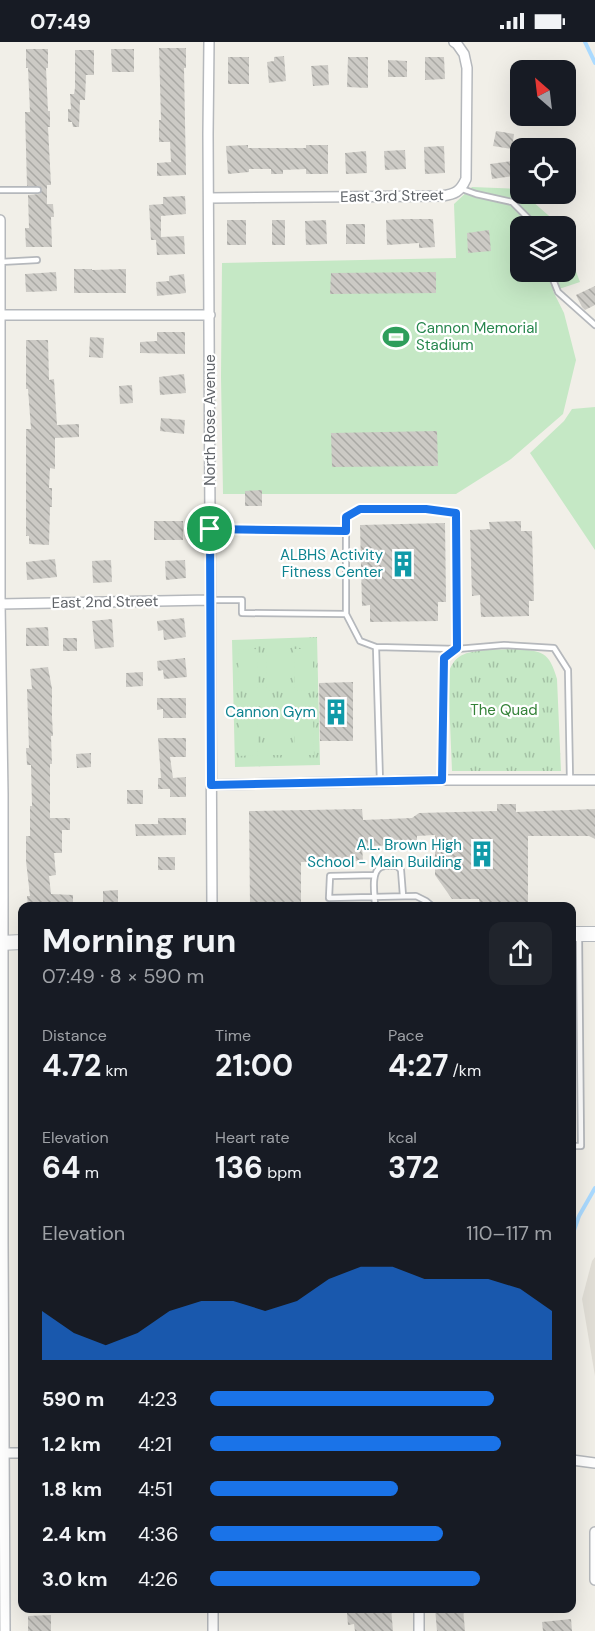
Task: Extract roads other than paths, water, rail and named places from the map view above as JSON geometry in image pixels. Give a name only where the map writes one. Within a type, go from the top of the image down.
[{"type":"main road","points":[[576,934],[595,934]]},
{"type":"main road","points":[[1,943],[18,942]]},
{"type":"street","name":"North Rose Avenue","points":[[209,42],[212,902]]},
{"type":"street","name":"East 3rd Street","points":[[209,198],[442,196],[462,189],[466,179],[468,80],[464,54],[456,43]]},
{"type":"street","points":[[0,220],[2,1453],[5,1631]]},
{"type":"street","points":[[0,315],[210,315]]},
{"type":"street","name":"East 2nd Street","points":[[0,604],[210,600]]},
{"type":"street","points":[[211,785],[442,780],[595,780]]},
{"type":"street","points":[[2,1453],[18,1453]]},
{"type":"street","points":[[576,1461],[595,1463]]},
{"type":"street","points":[[595,1532],[595,1580]]},
{"type":"street","points":[[213,1613],[213,1631]]},
{"type":"street","points":[[419,1613],[419,1631]]},
{"type":"lane","points":[[462,189],[512,202],[526,216]]},
{"type":"lane","points":[[0,190],[38,190]]},
{"type":"lane","points":[[0,262],[37,260]]},
{"type":"lane","points":[[554,282],[558,292],[595,325]]},
{"type":"lane","points":[[457,648],[456,513],[426,509],[360,509],[346,517],[346,614],[360,641],[376,647],[457,648],[504,645],[554,648],[568,670],[570,780]]},
{"type":"lane","points":[[210,529],[346,531]]},
{"type":"lane","points":[[210,600],[242,600],[242,613],[346,614]]},
{"type":"lane","points":[[376,647],[380,782]]},
{"type":"lane","points":[[442,780],[444,658],[457,648]]},
{"type":"lane","points":[[375,902],[375,875],[378,868],[383,866],[397,866],[401,870],[403,896]]},
{"type":"lane","points":[[375,875],[330,876],[329,898],[416,896],[427,902]]},
{"type":"lane","points":[[576,969],[581,1146],[576,1146]]},
{"type":"waterway","points":[[585,42],[595,63]]},
{"type":"waterway","points":[[576,1225],[595,1188]]},
{"type":"place","name":"Cannon Memorial Stadium","points":[[396,337]]},
{"type":"place","name":"ALBHS Activity Fitness Center","points":[[403,564]]},
{"type":"place","name":"Cannon Gym","points":[[336,712]]},
{"type":"place","name":"A.L. Brown High School - Main Building","points":[[482,854]]},
{"type":"park label","name":"The Quad","points":[[504,710]]}]
